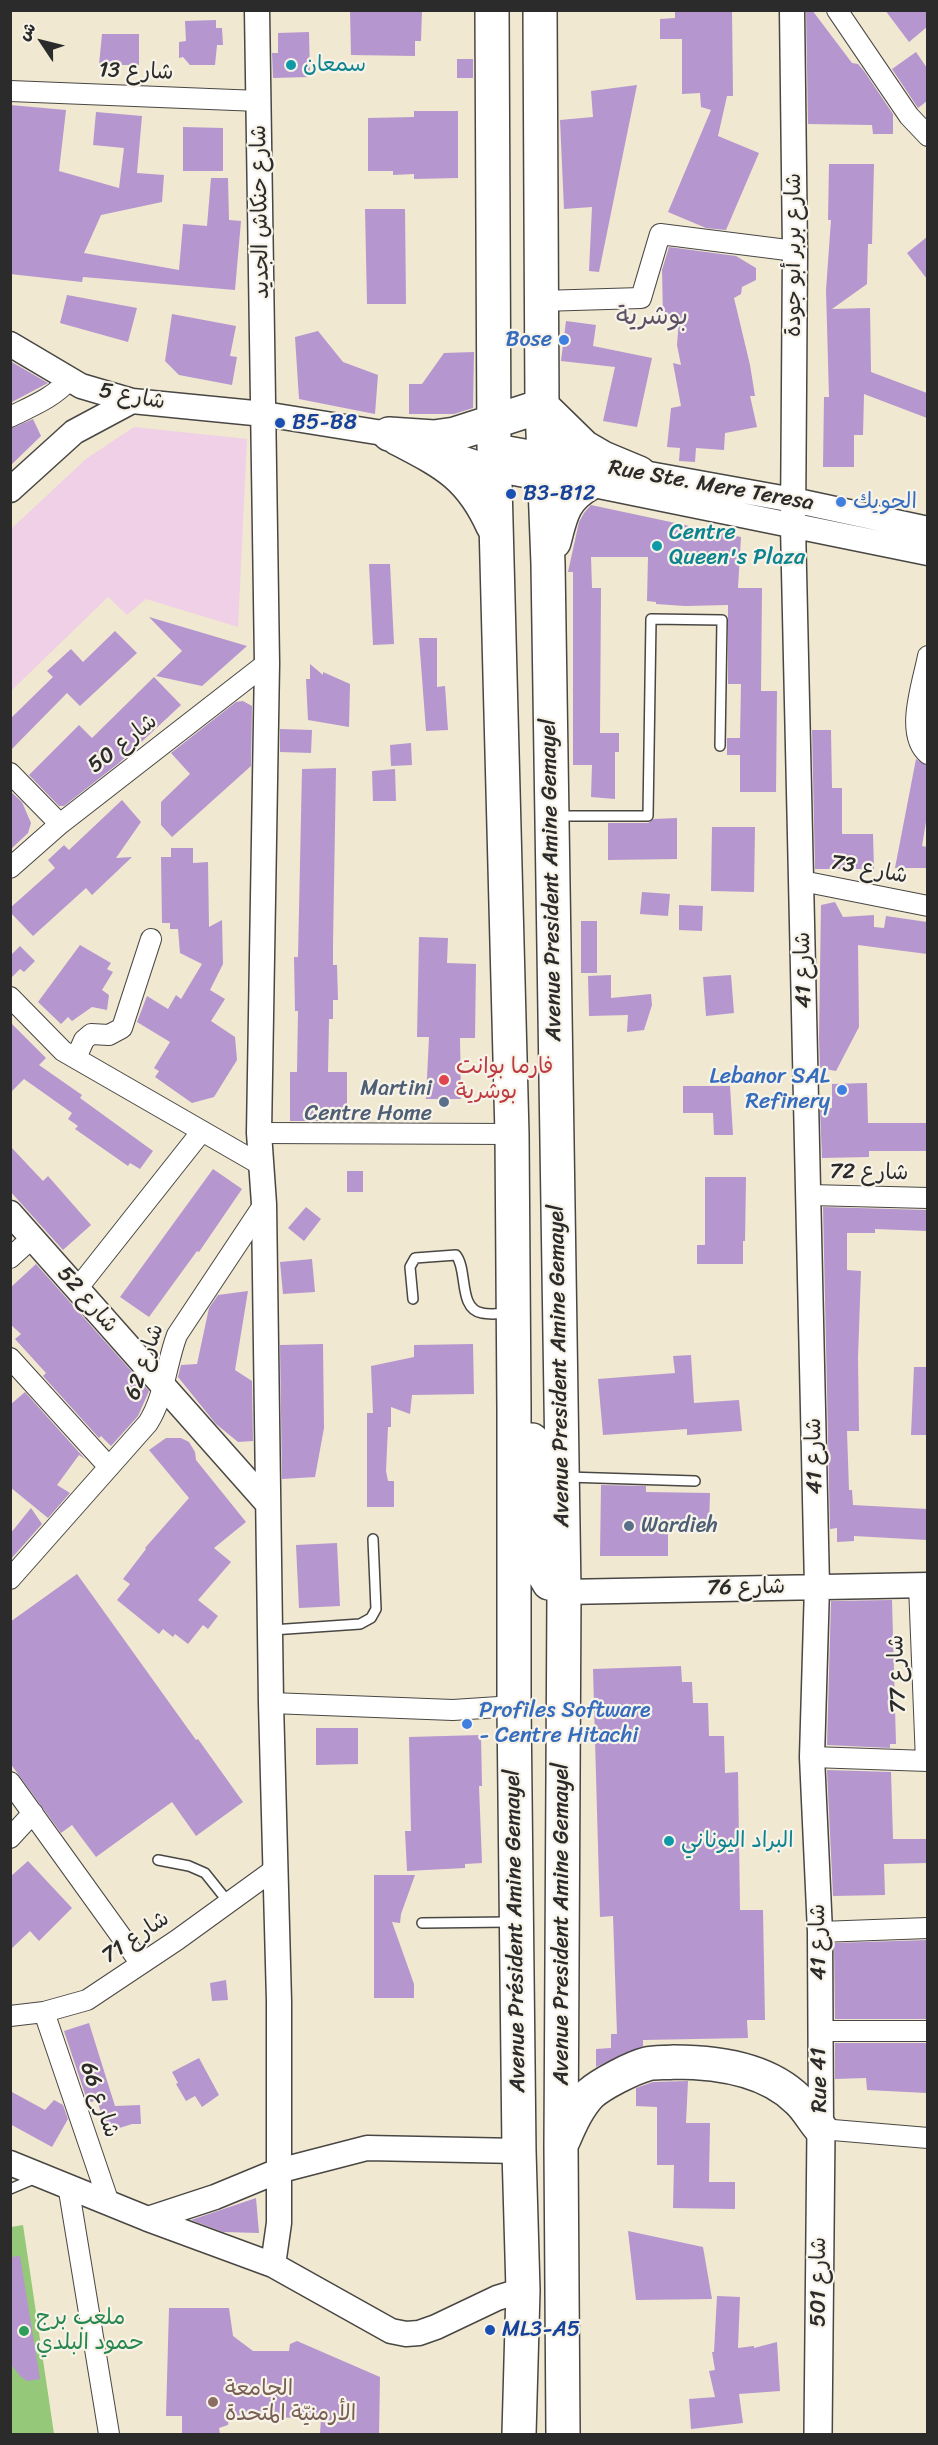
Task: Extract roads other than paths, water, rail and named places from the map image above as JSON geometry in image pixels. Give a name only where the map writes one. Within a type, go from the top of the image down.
[{"type":"highway","name":"Avenue President Amine Gemayel","points":[[492,10],[494,446],[512,1134],[512,1298]]},
{"type":"highway","name":"Avenue President Amine Gemayel","points":[[540,10],[542,406],[548,564],[564,1592],[561,2146]]},
{"type":"highway","points":[[389,434],[434,437],[455,434],[494,446],[542,406],[584,447],[603,458],[639,473]]},
{"type":"highway","points":[[389,434],[453,471],[469,485],[485,508],[497,533]]},
{"type":"highway","points":[[548,564],[565,505],[575,492],[589,484]]},
{"type":"highway","name":"Avenue Président Amine Gemayel","points":[[512,1298],[516,1922],[523,2290],[519,2434]]},
{"type":"highway","points":[[514,1408],[532,1439],[535,1450],[541,1569],[546,1581],[564,1592]]},
{"type":"highway","points":[[563,2434],[561,2146],[577,2110],[591,2093],[646,2064],[697,2062],[752,2073],[774,2082],[798,2100],[820,2129]]},
{"type":"main road","name":"شارع 501","points":[[818,2434],[820,2129]]},
{"type":"street","name":"شارع حنكاش الجديد","points":[[257,10],[267,663],[259,1133],[264,1204],[271,1703],[279,2001],[279,2223],[273,2265]]},
{"type":"street","name":"شارع بربر أبو جودة","points":[[792,10],[795,251],[794,526]]},
{"type":"street","points":[[837,10],[909,116],[927,136]]},
{"type":"street","name":"شارع 13","points":[[10,91],[259,101]]},
{"type":"street","points":[[541,301],[641,298],[660,234],[795,251]]},
{"type":"street","name":"شارع 5","points":[[10,344],[75,383],[132,401],[264,414],[389,434]]},
{"type":"street","points":[[10,417],[75,383],[74,432]]},
{"type":"street","points":[[10,490],[74,432],[132,401]]},
{"type":"street","name":"Rue Ste. Mere Teresa","points":[[389,434],[494,446],[589,484],[927,553]]},
{"type":"street","name":"Rue Ste. Mere Teresa","points":[[544,467],[639,473],[794,500],[927,529]]},
{"type":"street","name":"شارع 41","points":[[794,526],[817,1586],[812,1757],[820,1932],[819,2031]]},
{"type":"street","points":[[927,656],[916,718],[916,734],[922,749],[927,754]]},
{"type":"street","name":"شارع 50","points":[[10,868],[60,824],[267,663]]},
{"type":"street","points":[[10,773],[60,824]]},
{"type":"street","name":"شارع 73","points":[[802,881],[927,906]]},
{"type":"street","points":[[76,1058],[84,1040],[91,1034],[109,1035],[122,1028],[151,939]]},
{"type":"street","points":[[10,997],[52,1041],[76,1058],[261,1165]]},
{"type":"street","points":[[77,1289],[202,1131]]},
{"type":"street","points":[[259,1133],[512,1134]]},
{"type":"street","name":"شارع 72","points":[[810,1195],[927,1198]]},
{"type":"street","name":"شارع 62","points":[[10,1579],[148,1423],[157,1409],[170,1354],[177,1335],[264,1204]]},
{"type":"street","name":"شارع 52","points":[[10,1213],[268,1504]]},
{"type":"street","points":[[10,1258],[32,1238]]},
{"type":"street","points":[[10,1358],[110,1467]]},
{"type":"street","name":"شارع 76","points":[[564,1592],[923,1585]]},
{"type":"street","name":"شارع 77","points":[[923,1585],[926,1761]]},
{"type":"street","points":[[271,1703],[453,1710],[514,1706]]},
{"type":"street","points":[[812,1757],[926,1761]]},
{"type":"street","points":[[10,1782],[141,1964]]},
{"type":"street","points":[[10,1838],[33,1813]]},
{"type":"street","name":"شارع 71","points":[[10,2016],[44,2012],[87,2000],[275,1869]]},
{"type":"street","points":[[820,1932],[927,1928]]},
{"type":"street","name":"شارع 66","points":[[44,2012],[109,2204]]},
{"type":"street","points":[[819,2031],[927,2031]]},
{"type":"street","name":"Rue 41","points":[[819,2031],[820,2129]]},
{"type":"street","points":[[820,2129],[927,2138]]},
{"type":"street","points":[[148,2219],[215,2197],[278,2171],[367,2148],[519,2151]]},
{"type":"street","points":[[10,2163],[68,2185],[109,2204],[273,2265],[390,2331],[406,2334],[419,2333],[497,2298],[523,2290]]},
{"type":"street","points":[[68,2185],[109,2434]]},
{"type":"lane","points":[[551,816],[648,816],[651,619],[722,620],[720,746]]},
{"type":"lane","points":[[413,1299],[410,1267],[415,1258],[456,1255],[461,1261],[466,1298],[471,1308],[481,1313],[512,1298]]},
{"type":"lane","points":[[562,1476],[694,1481]]},
{"type":"lane","points":[[270,1630],[360,1624],[371,1618],[376,1609],[373,1539]]},
{"type":"lane","points":[[158,1860],[189,1866],[205,1873],[229,1903]]},
{"type":"lane","points":[[422,1923],[516,1922]]},
{"type":"lane","points":[[10,2189],[41,2175]]},
{"type":"place","name":"سمعان","points":[[291,65]]},
{"type":"place","name":"Bose","points":[[564,340]]},
{"type":"place","name":"B5-B8","points":[[280,423]]},
{"type":"place","name":"B3-B12","points":[[511,494]]},
{"type":"place","name":"الحويك","points":[[841,502]]},
{"type":"place","name":"Centre Queen's Plaza","points":[[657,546]]},
{"type":"place","name":"فارما بوانت بوشرية","points":[[444,1080]]},
{"type":"place","name":"Lebanor SAL Refinery","points":[[842,1090]]},
{"type":"place","name":"Martini Centre Home","points":[[444,1102]]},
{"type":"place","name":"Wardieh","points":[[629,1526]]},
{"type":"place","name":"Profiles Software - Centre Hitachi","points":[[467,1724]]},
{"type":"place","name":"البراد اليوناني","points":[[669,1841]]},
{"type":"place","name":"ML3-A5","points":[[490,2330]]},
{"type":"place","name":"ملعب برج حمود البلدي","points":[[24,2331]]},
{"type":"place","name":"الجامعة الأرمنيّة المتحدة","points":[[213,2402]]},
{"type":"district","name":"بوشرية","points":[[652,317]]}]
